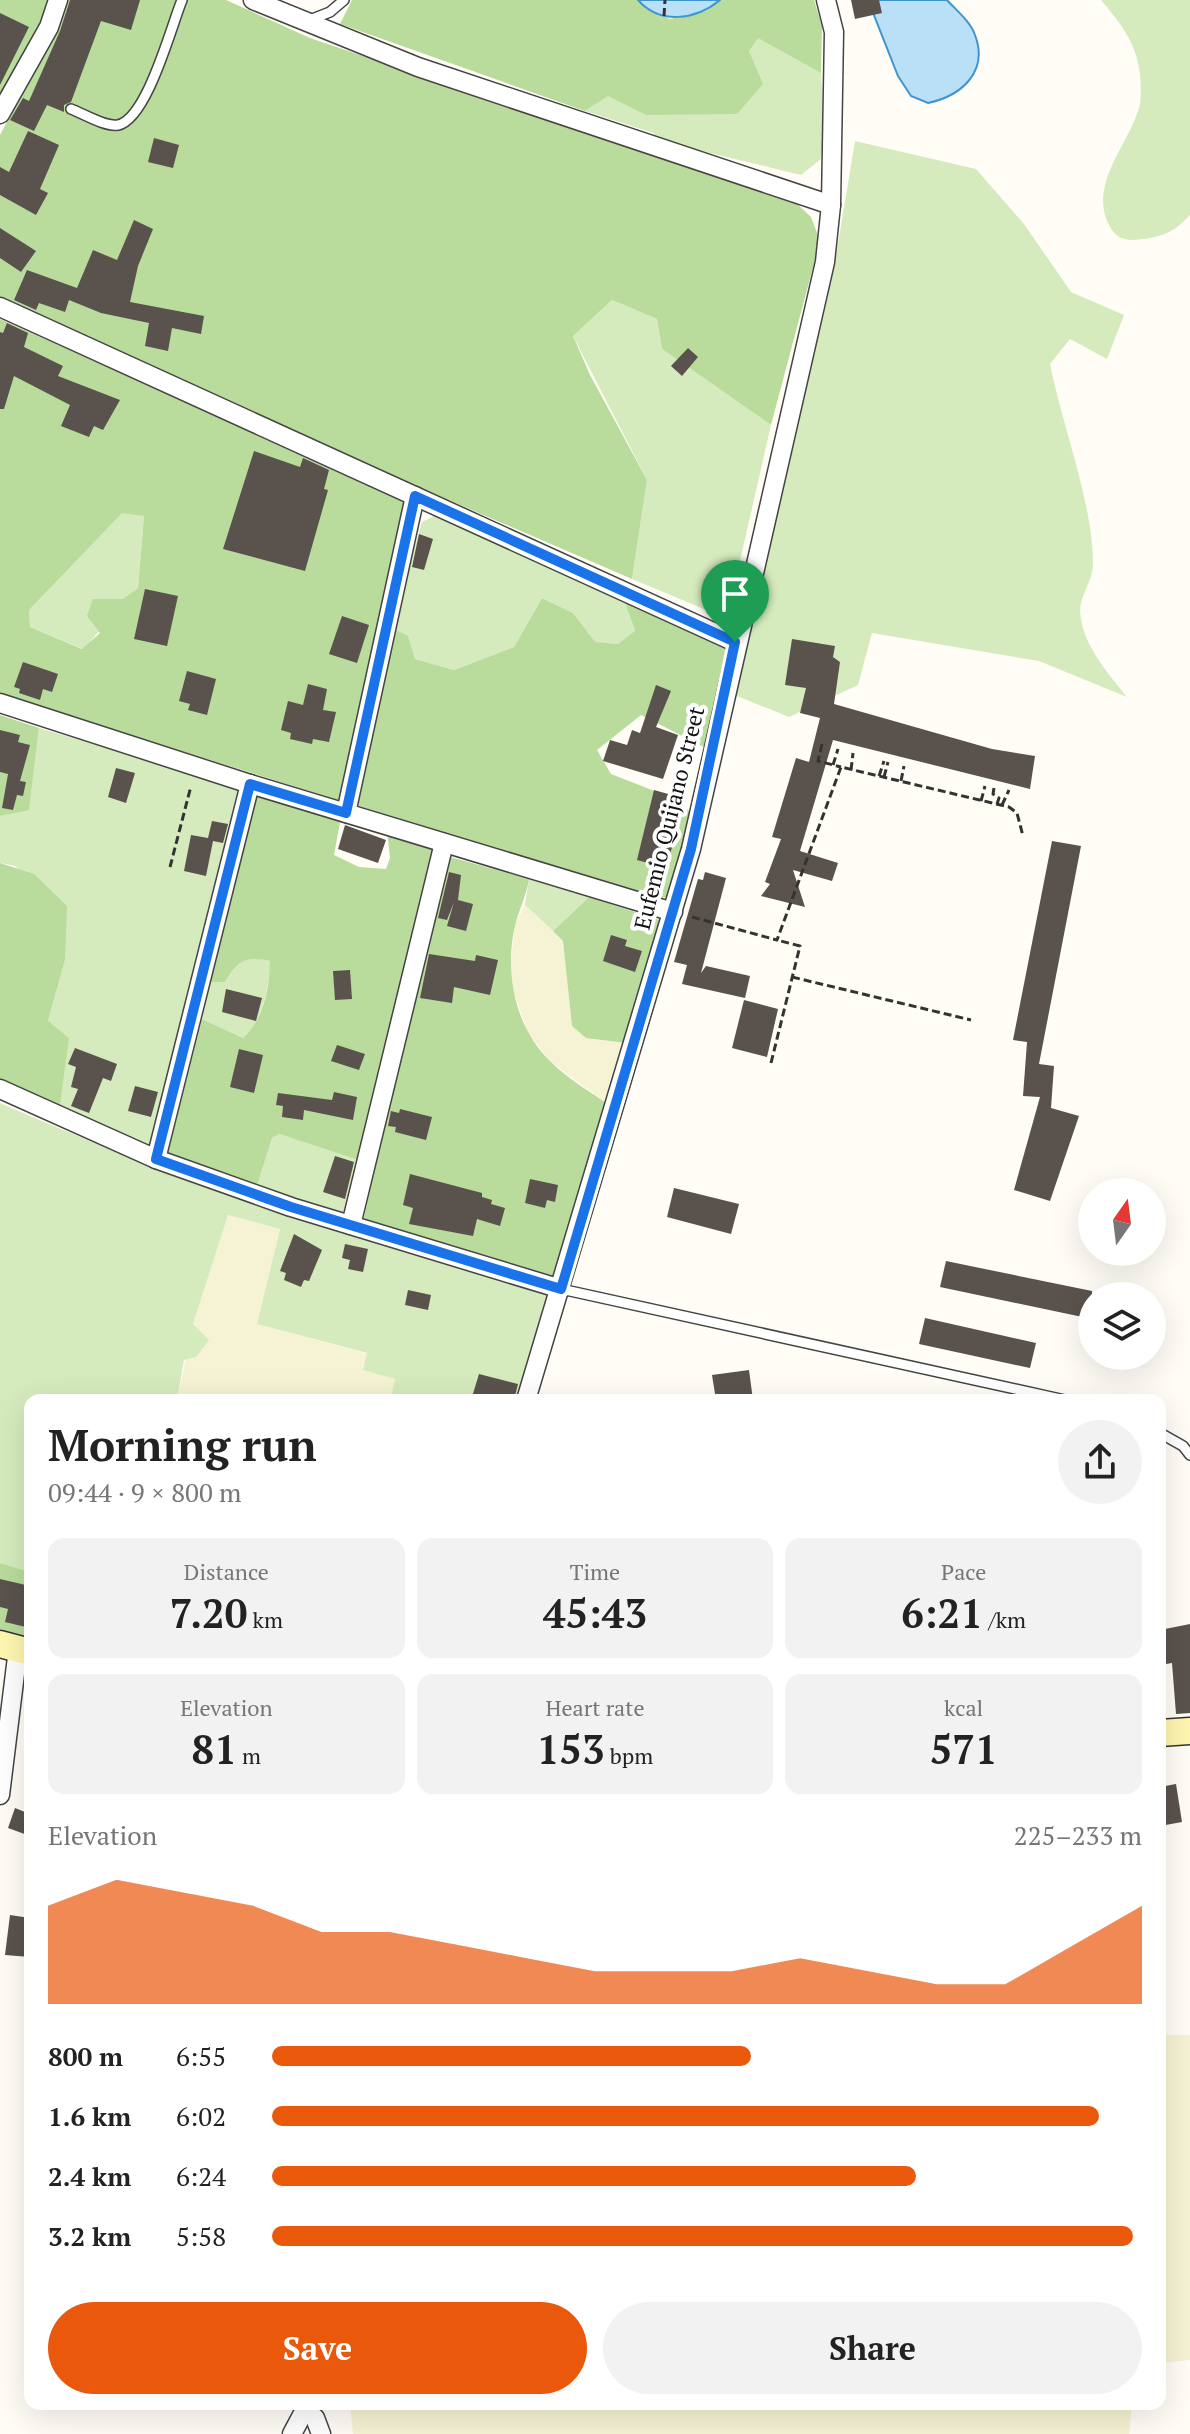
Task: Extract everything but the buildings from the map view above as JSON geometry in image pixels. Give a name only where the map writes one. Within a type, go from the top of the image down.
[{"type":"main road","points":[[1166,1733],[1190,1731]]},
{"type":"street","points":[[0,114],[49,27],[58,0]]},
{"type":"street","points":[[253,0],[418,67],[831,205]]},
{"type":"street","name":"Eufemio Quijano Street","points":[[528,1394],[691,849],[735,642],[825,262],[831,205],[834,32],[826,0]]},
{"type":"street","points":[[0,307],[735,642]]},
{"type":"street","points":[[346,813],[415,496]]},
{"type":"street","points":[[0,703],[250,784],[673,912]]},
{"type":"street","points":[[156,1159],[250,784]]},
{"type":"street","points":[[351,1225],[444,843]]},
{"type":"street","points":[[0,1089],[156,1159],[351,1225],[561,1289]]},
{"type":"street","points":[[0,1795],[16,1649]]},
{"type":"street","points":[[292,2434],[304,2410]]},
{"type":"street","points":[[308,2410],[321,2434]]},
{"type":"lane","points":[[71,109],[114,126],[129,121],[144,100],[182,0]]},
{"type":"lane","points":[[304,22],[330,12],[344,0]]},
{"type":"lane","points":[[561,1289],[1038,1394]]},
{"type":"lane","points":[[1166,1436],[1183,1446],[1190,1455]]},
{"type":"path","points":[[664,16],[665,0]]},
{"type":"path","points":[[822,744],[818,761],[1000,805],[1017,813],[1023,836]]},
{"type":"path","points":[[833,765],[838,749]]},
{"type":"path","points":[[851,770],[853,753]]},
{"type":"path","points":[[882,777],[886,762]]},
{"type":"path","points":[[901,781],[904,766]]},
{"type":"path","points":[[170,867],[196,767]]},
{"type":"path","points":[[777,940],[841,767]]},
{"type":"path","points":[[981,801],[985,786]]},
{"type":"path","points":[[994,788],[993,794],[999,798],[1000,805]]},
{"type":"path","points":[[1000,805],[1009,790]]},
{"type":"path","points":[[673,912],[800,946],[771,1063]]},
{"type":"path","points":[[792,977],[971,1020]]},
{"type":"shaded area","points":[[525,905],[563,941],[572,1026],[627,1043],[610,1106],[551,1062],[529,1035],[509,979],[515,924]]},
{"type":"shaded area","points":[[228,1215],[280,1229],[257,1324],[368,1354],[395,1379],[391,1394],[178,1394],[193,1324]]},
{"type":"shaded area","points":[[1166,2035],[1190,2035],[1190,2360],[1166,2362]]},
{"type":"shaded area","points":[[351,2410],[1131,2410],[1129,2434],[353,2434]]},
{"type":"green space","points":[[0,0],[51,0],[45,21],[0,100]]},
{"type":"green space","points":[[65,0],[226,0],[310,38],[795,202],[811,217],[820,241],[771,425],[662,349],[657,319],[612,300],[573,336],[590,375],[647,480],[632,579],[182,385],[0,299],[0,135],[55,29]]},
{"type":"green space","points":[[352,0],[638,0],[646,9],[670,19],[706,11],[720,0],[814,0],[822,26],[821,73],[758,38],[749,51],[763,84],[737,114],[646,115],[608,96],[585,111],[340,24]]},
{"type":"green space","points":[[1101,0],[1190,0],[1190,215],[1163,235],[1131,240],[1121,238],[1109,225],[1104,209],[1107,178],[1135,119],[1141,85],[1131,43]]},
{"type":"green space","points":[[757,37],[821,73],[824,125],[821,159],[801,175],[660,141],[653,133],[585,111],[608,95],[646,115],[749,50]]},
{"type":"green space","points":[[855,141],[976,169],[1024,224],[1071,292],[1124,315],[1107,359],[1070,339],[1050,364],[1083,490],[1092,540],[1093,564],[1081,605],[1082,623],[1097,658],[1127,697],[1039,661],[872,633],[858,685],[789,717],[732,694],[837,250]]},
{"type":"green space","points":[[612,300],[657,319],[662,349],[771,425],[731,600],[725,611],[716,614],[632,579],[647,480],[573,336]]},
{"type":"green space","points":[[0,319],[406,501],[341,801],[0,694]],"holes":[[[122,513],[144,516],[138,588],[123,599],[93,599],[87,616],[100,633],[82,649],[30,627],[29,610]]]},
{"type":"green space","points":[[122,512],[144,516],[138,588],[83,649],[30,627],[29,610]]},
{"type":"green space","points":[[434,516],[624,600],[635,632],[618,644],[595,643],[573,613],[542,598],[514,647],[454,670],[415,659],[408,637],[391,628],[422,522]]},
{"type":"green space","points":[[542,598],[573,613],[595,642],[618,644],[635,631],[624,600],[727,646],[728,654],[704,747],[641,715],[597,750],[611,774],[657,792],[691,812],[668,897],[654,899],[359,806],[355,793],[391,628],[408,636],[415,659],[454,670],[514,647]]},
{"type":"green space","points":[[0,715],[39,728],[29,810],[0,816]]},
{"type":"green space","points":[[39,728],[243,788],[153,1147],[59,1111],[48,1021],[65,960],[16,866],[0,863],[0,816],[29,809]]},
{"type":"green space","points":[[254,793],[341,817],[334,855],[359,867],[386,869],[390,858],[387,830],[431,846],[434,854],[361,1161],[279,1134],[272,1138],[256,1189],[172,1160],[168,1153],[202,1019],[243,1038],[256,1022],[267,993],[270,961],[243,961],[225,982],[210,982]]},
{"type":"green space","points":[[443,857],[529,879],[512,944],[512,980],[521,1016],[529,1033],[551,1062],[610,1106],[552,1280],[367,1222],[364,1217]]},
{"type":"green space","points":[[0,863],[34,874],[67,906],[65,960],[48,1021],[69,1038],[59,1111],[0,1084]]},
{"type":"green space","points":[[529,879],[589,897],[553,931],[525,905]]},
{"type":"green space","points":[[589,897],[663,921],[627,1043],[586,1038],[572,1026],[563,941],[553,931]]},
{"type":"green space","points":[[250,957],[271,961],[260,1012],[243,1038],[202,1019],[210,982],[225,982],[237,962]]},
{"type":"green space","points":[[0,1103],[67,1132],[203,1183],[547,1295],[548,1310],[522,1394],[391,1394],[395,1379],[363,1370],[367,1353],[257,1324],[280,1229],[228,1215],[193,1324],[209,1340],[196,1357],[184,1360],[178,1394],[24,1394],[24,1570],[0,1563]]},
{"type":"green space","points":[[279,1134],[361,1161],[343,1217],[256,1189],[272,1138]]},
{"type":"green space","points":[[0,1563],[24,1570],[24,1646],[0,1640]]},
{"type":"water","points":[[638,0],[720,0],[700,12],[678,17],[657,13]]},
{"type":"water","points":[[868,0],[947,0],[967,21],[975,35],[978,60],[969,80],[940,100],[928,103],[911,96],[898,76]]},
{"type":"route","points":[[415,496],[735,642],[691,849],[561,1289],[291,1207],[156,1159],[250,784],[346,813],[415,496]]}]
